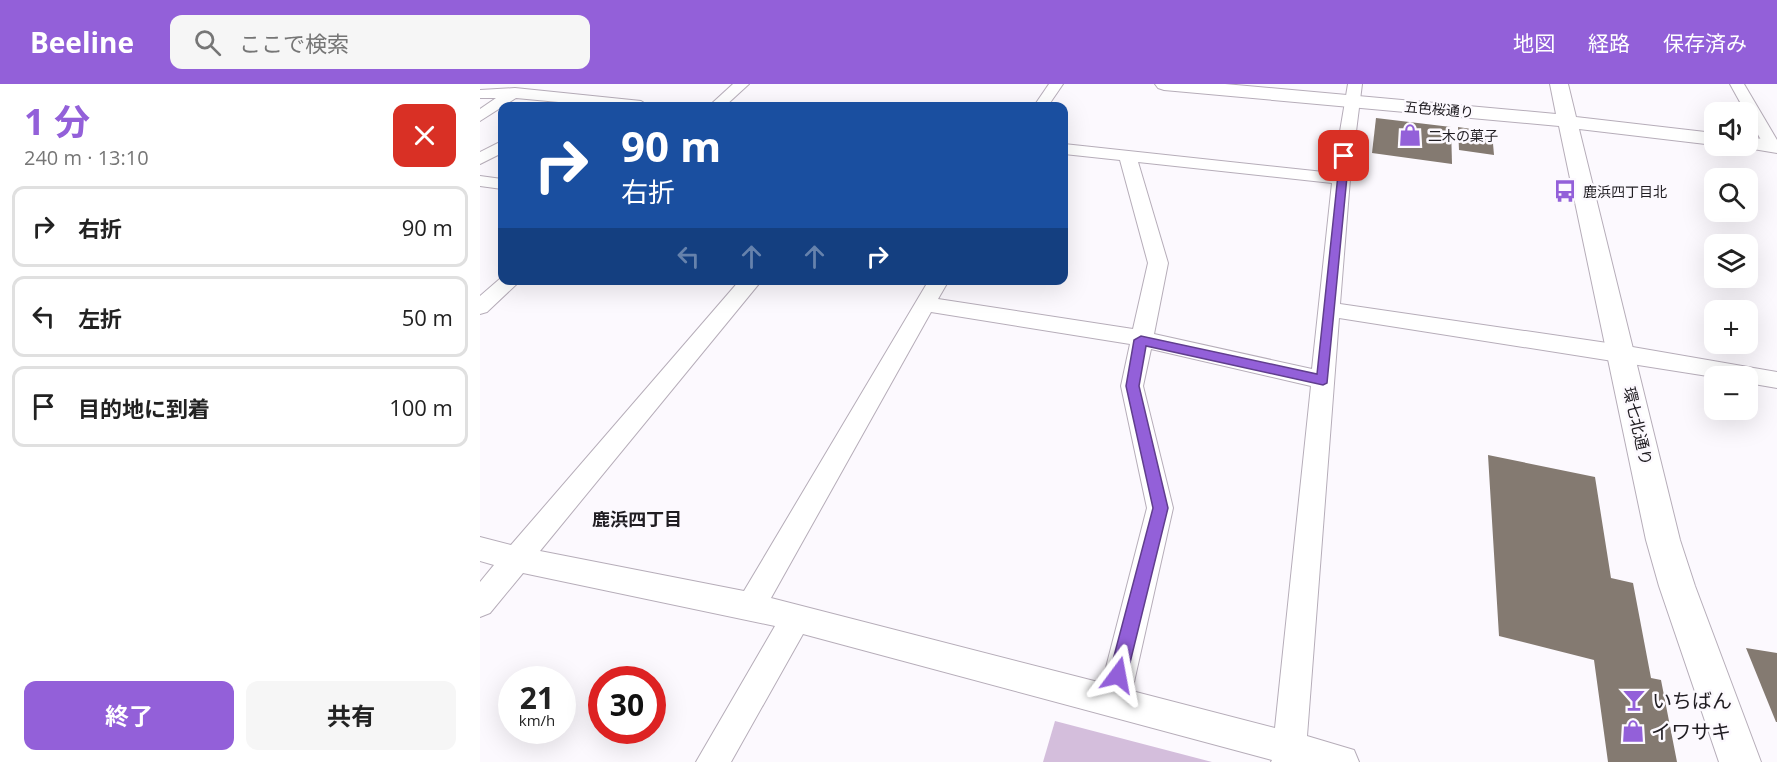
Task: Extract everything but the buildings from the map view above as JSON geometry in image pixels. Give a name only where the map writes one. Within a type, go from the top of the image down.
[{"type":"street","points":[[500,102],[526,84]]},
{"type":"street","points":[[721,102],[742,84]]},
{"type":"street","points":[[1044,102],[1056,84]]},
{"type":"street","name":"五色桜通り","points":[[1164,84],[1354,93],[1704,138]]},
{"type":"street","name":"環七北通り","points":[[1559,84],[1664,540],[1677,586],[1740,762]]},
{"type":"street","points":[[1737,84],[1775,148]]},
{"type":"street","points":[[480,94],[513,93],[602,102]]},
{"type":"street","points":[[1288,755],[1341,179],[1354,93]]},
{"type":"street","points":[[480,116],[498,103]]},
{"type":"street","points":[[1758,145],[1775,148]]},
{"type":"street","points":[[480,159],[498,148]]},
{"type":"street","points":[[1068,148],[1341,179]]},
{"type":"street","points":[[1113,703],[1160,508],[1132,386],[1158,263],[1147,218],[1127,155]]},
{"type":"street","points":[[480,181],[498,183]]},
{"type":"street","points":[[480,307],[505,285]]},
{"type":"street","points":[[480,603],[748,285]]},
{"type":"street","points":[[751,606],[936,285]]},
{"type":"street","points":[[926,304],[1114,334],[1323,380]]},
{"type":"street","points":[[1330,310],[1622,353],[1777,380]]},
{"type":"street","points":[[480,549],[516,559],[751,606],[1113,703],[1288,755],[1342,762]]},
{"type":"street","points":[[713,762],[796,618]]},
{"type":"shaded area","points":[[1055,721],[1212,762],[1043,762]]},
{"type":"place","name":"二木の菓子","points":[[1410,135]]},
{"type":"place","name":"鹿浜四丁目北","points":[[1565,191]]},
{"type":"place","name":"いちばん","points":[[1634,700]]},
{"type":"place","name":"イワサキ","points":[[1633,731]]},
{"type":"district","name":"鹿浜四丁目","points":[[637,519]]},
{"type":"route","points":[[1118,675],[1160,508],[1132,386],[1141,340],[1323,380],[1344,156]]}]
